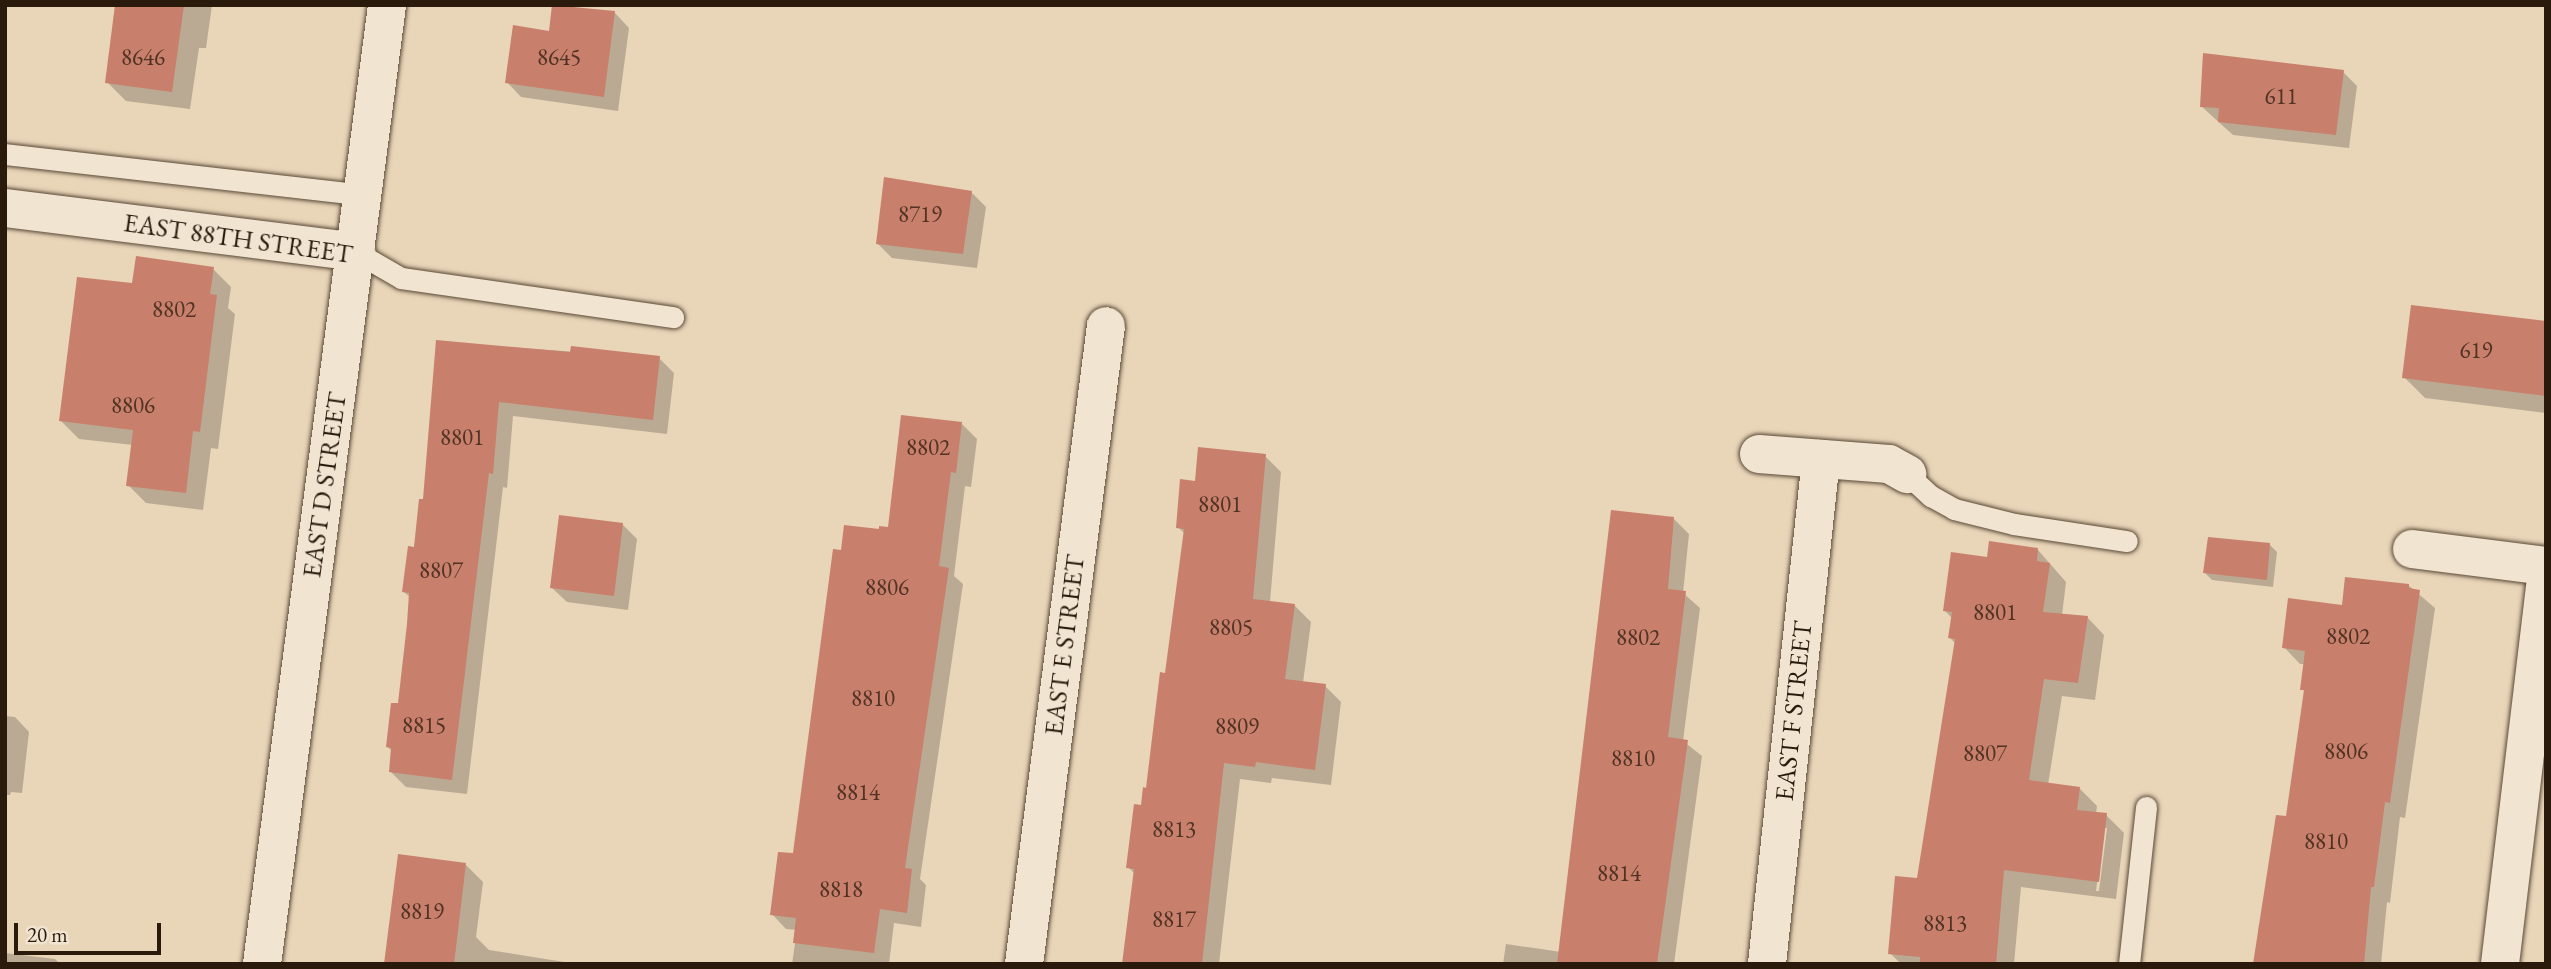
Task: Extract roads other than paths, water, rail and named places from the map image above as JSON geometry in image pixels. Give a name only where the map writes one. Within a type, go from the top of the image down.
[{"type":"street","name":"EAST D STREET","points":[[262,964],[387,5]]},
{"type":"street","name":"EAST 88TH STREET","points":[[5,208],[356,252]]},
{"type":"street","name":"EAST E STREET","points":[[1024,964],[1105,326]]},
{"type":"street","points":[[1759,454],[1889,464],[1907,474]]},
{"type":"street","name":"EAST F STREET","points":[[1767,964],[1821,458]]},
{"type":"street","points":[[2412,549],[2546,566]]},
{"type":"street","points":[[2500,964],[2546,576]]},
{"type":"lane","points":[[5,154],[363,195]]},
{"type":"lane","name":"EAST 88TH STREET","points":[[356,252],[401,278],[673,317]]},
{"type":"lane","points":[[1907,474],[1931,496],[1954,509],[2014,524],[2127,541]]},
{"type":"lane","points":[[2129,964],[2146,807]]}]
